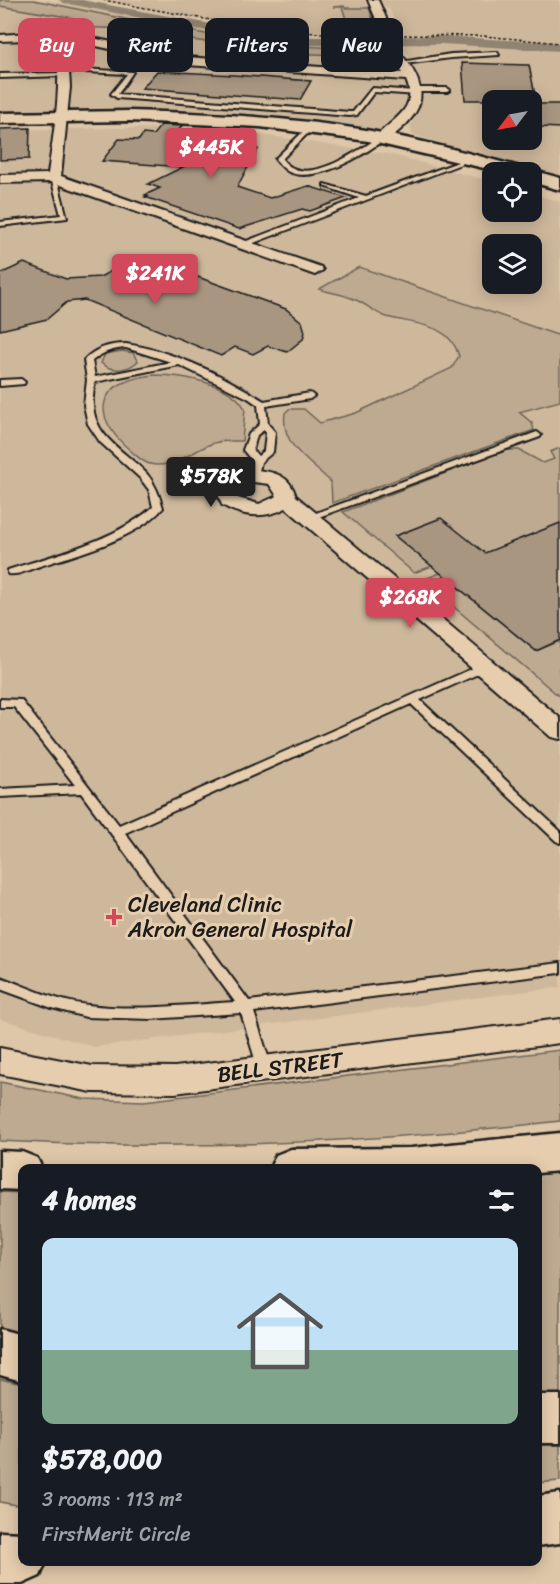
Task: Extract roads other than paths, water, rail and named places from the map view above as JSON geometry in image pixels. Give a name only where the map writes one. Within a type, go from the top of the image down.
[{"type":"main road","points":[[0,118],[60,116],[200,118],[311,127],[382,138],[482,162]]},
{"type":"main road","points":[[542,179],[560,184]]},
{"type":"main road","points":[[441,1164],[560,1152]]},
{"type":"main road","points":[[0,1170],[18,1171]]},
{"type":"main road","points":[[0,1352],[18,1357]]},
{"type":"main road","points":[[542,1419],[560,1419]]},
{"type":"main road","points":[[542,1520],[560,1518]]},
{"type":"main road","points":[[0,1558],[18,1558]]},
{"type":"street","points":[[373,0],[380,18]]},
{"type":"street","points":[[10,23],[18,25]]},
{"type":"street","points":[[0,38],[18,37]]},
{"type":"street","points":[[95,42],[188,61],[411,77]]},
{"type":"street","points":[[382,138],[410,111],[418,92],[404,62]]},
{"type":"street","points":[[54,177],[65,72]]},
{"type":"street","points":[[0,179],[54,177],[71,186],[315,270]]},
{"type":"street","points":[[287,498],[264,509],[244,508],[229,501],[226,490],[229,485],[255,468],[280,482],[285,487],[287,498],[560,730]]},
{"type":"street","name":"BELL STREET","points":[[0,1061],[32,1069],[121,1081],[175,1080],[560,1031]]},
{"type":"lane","points":[[404,62],[451,56],[497,54]]},
{"type":"lane","points":[[0,76],[65,72]]},
{"type":"lane","points":[[95,72],[129,72],[131,74],[114,94],[117,96],[350,114],[355,114],[372,90],[418,92],[447,90]]},
{"type":"lane","points":[[200,118],[212,103]]},
{"type":"lane","points":[[311,127],[278,159],[291,170],[308,173],[350,159],[382,138]]},
{"type":"lane","points":[[240,245],[471,159]]},
{"type":"lane","points":[[0,224],[65,217],[54,177]]},
{"type":"lane","points":[[326,185],[366,198]]},
{"type":"lane","points":[[12,572],[80,549],[148,519],[158,508],[157,495],[149,482],[109,448],[95,431],[87,399],[92,380],[88,360],[103,349],[127,346],[178,363],[248,393],[262,404],[264,425],[271,432],[268,452],[255,468],[248,450],[253,434],[264,425]]},
{"type":"lane","points":[[92,380],[158,365],[178,363]]},
{"type":"lane","points":[[0,383],[21,382]]},
{"type":"lane","points":[[262,404],[310,396]]},
{"type":"lane","points":[[310,518],[537,435]]},
{"type":"lane","points":[[117,831],[485,667]]},
{"type":"lane","points":[[413,700],[560,838]]},
{"type":"lane","points":[[0,703],[17,703],[117,831],[246,1007],[265,1069]]},
{"type":"lane","points":[[0,793],[84,789]]},
{"type":"lane","points":[[0,983],[52,1002],[86,1011],[151,1013],[246,1007],[560,968]]},
{"type":"waterway","points":[[64,0],[264,38],[313,41],[442,40],[560,47]]},
{"type":"place","name":"Cleveland Clinic Akron General Hospital","points":[[114,917]]}]
